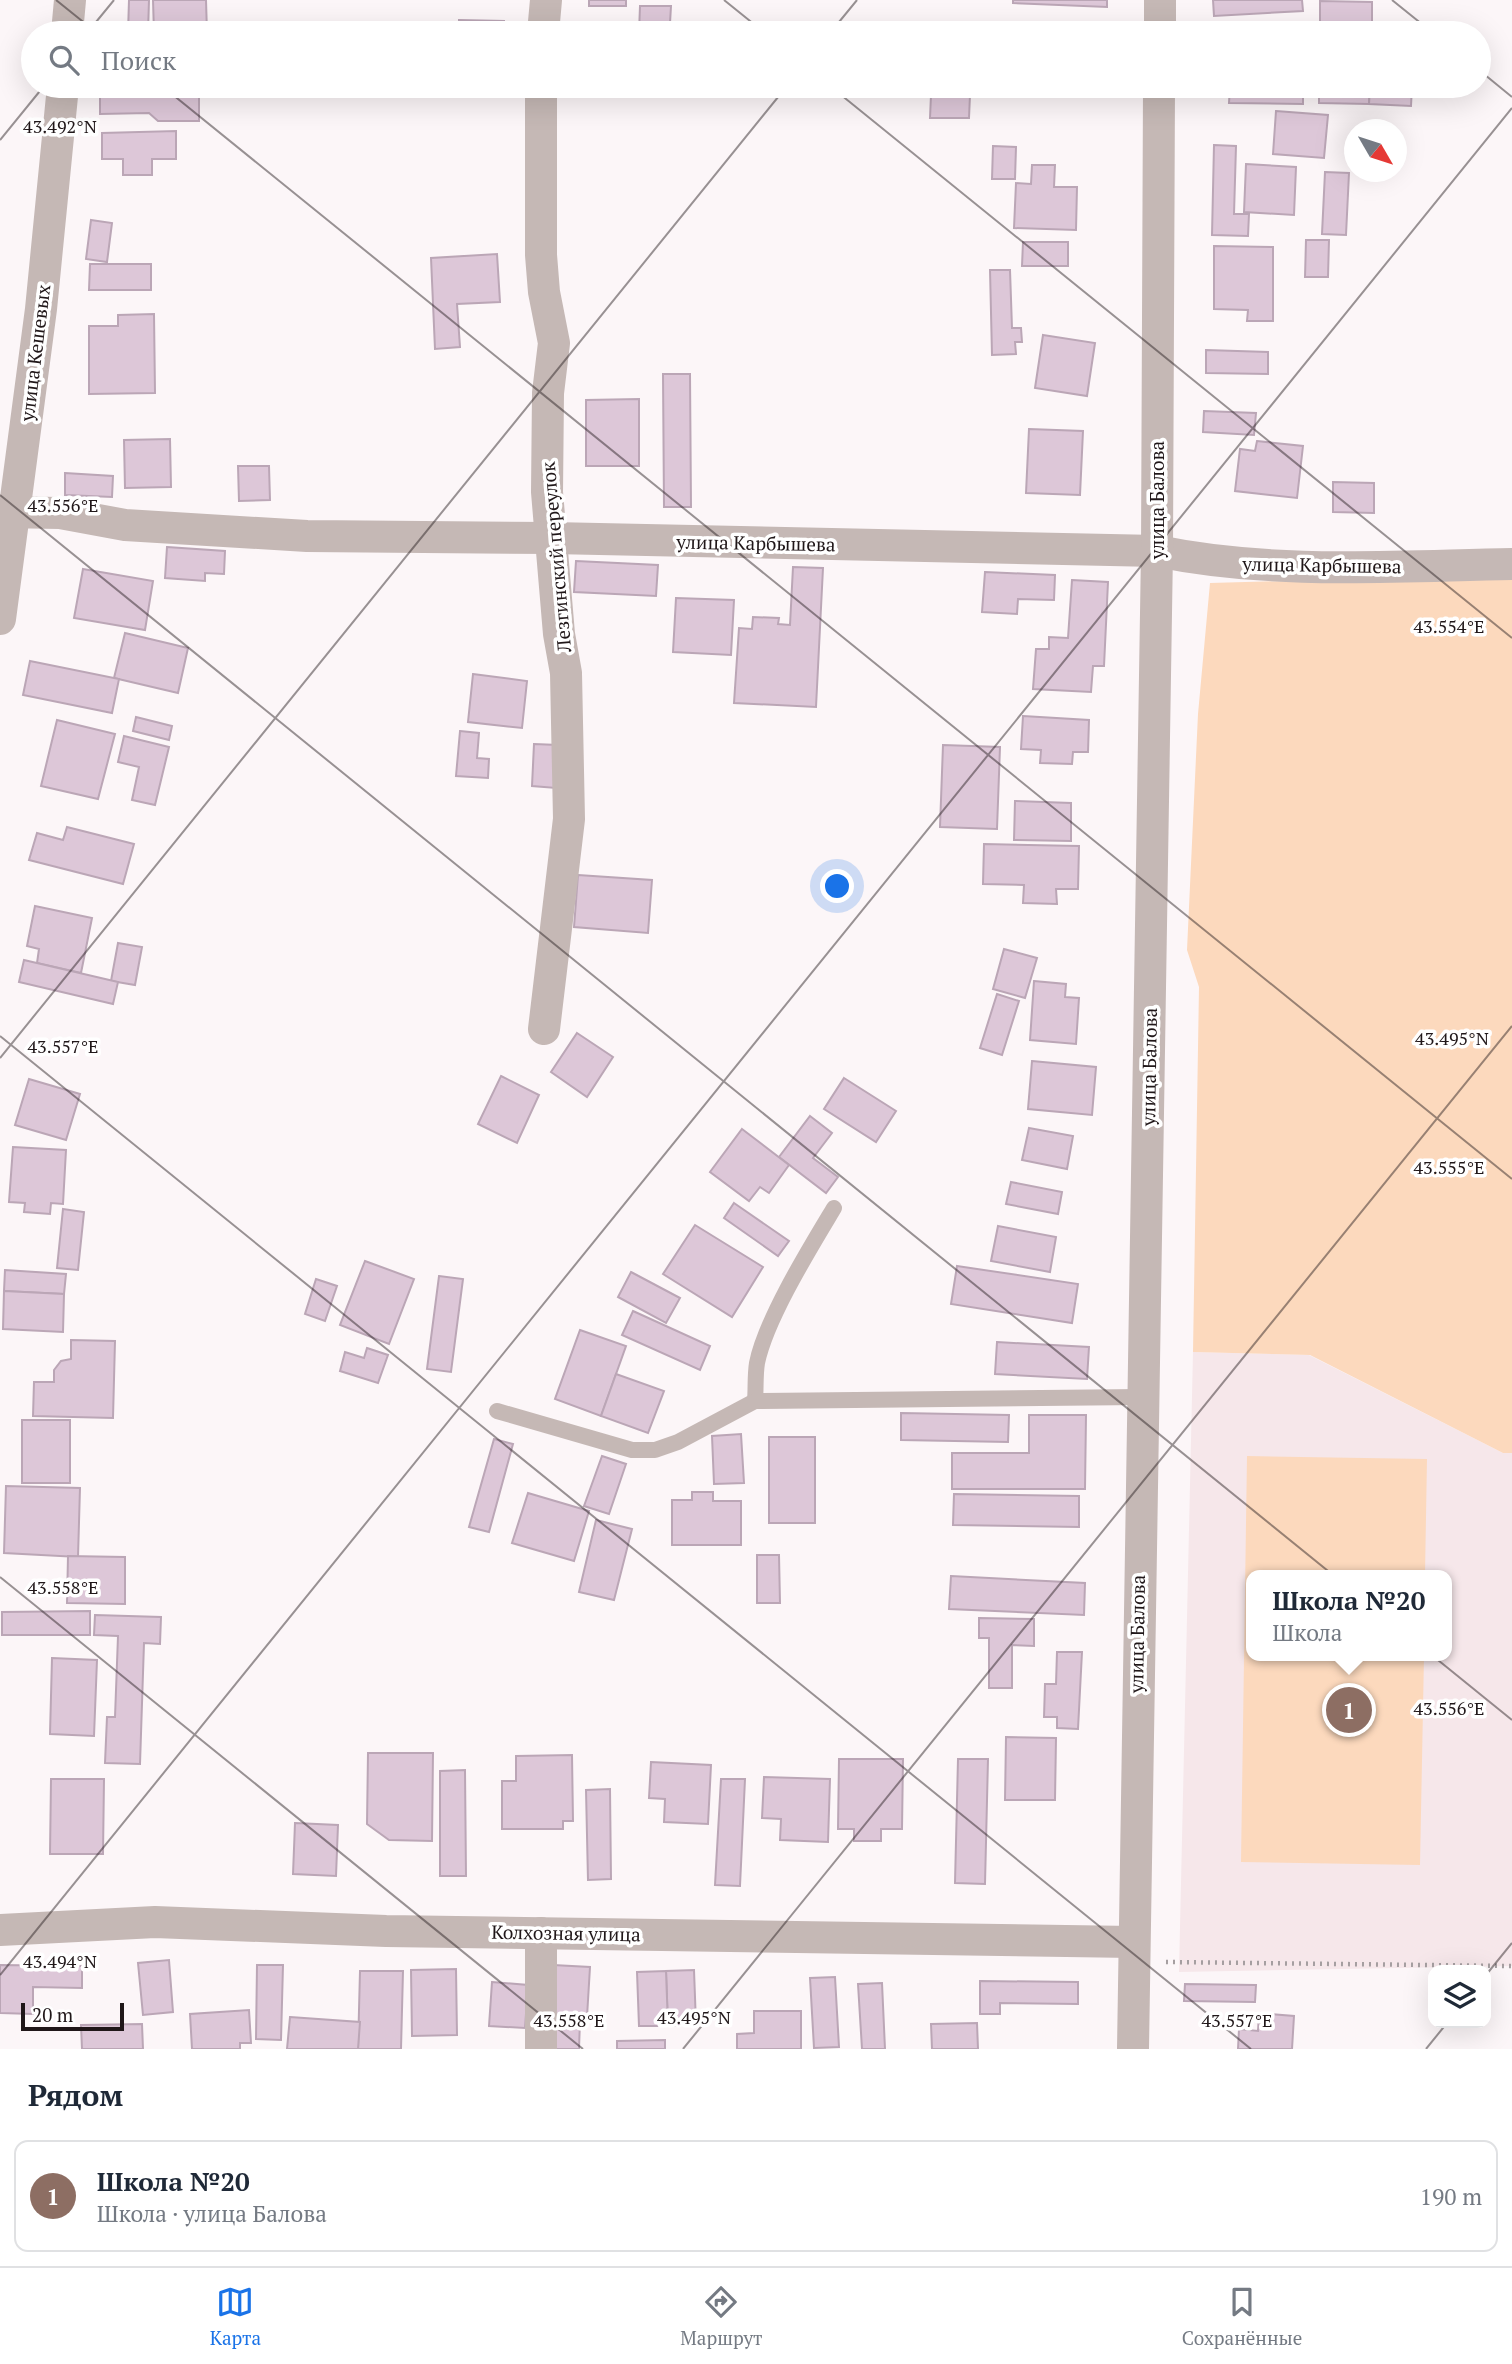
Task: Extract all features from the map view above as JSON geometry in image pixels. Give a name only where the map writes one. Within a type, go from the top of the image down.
[{"type":"street","points":[[68,21],[70,0]]},
{"type":"street","points":[[544,21],[546,0]]},
{"type":"street","points":[[1160,0],[1160,21]]},
{"type":"street","name":"улица Кешевых","points":[[0,619],[8,512],[61,98]]},
{"type":"street","name":"Лезгинский переулок","points":[[541,98],[541,255],[554,343],[547,426],[547,492],[559,634],[566,673],[569,819],[544,1029]]},
{"type":"street","name":"улица Балова","points":[[1133,2049],[1141,1396],[1148,1161],[1157,551],[1159,98]]},
{"type":"street","name":"улица Карбышева","points":[[8,512],[60,513],[125,525],[307,536],[552,538],[1157,551],[1208,562],[1277,566],[1512,564]]},
{"type":"street","name":"Колхозная улица","points":[[0,1930],[155,1922],[1133,1952]]},
{"type":"street","points":[[541,1933],[541,2049]]},
{"type":"lane","points":[[755,1401],[757,1363],[767,1336],[803,1258],[834,1208]]},
{"type":"lane","points":[[497,1411],[632,1450],[654,1450],[698,1433],[755,1401],[1141,1396]]},
{"type":"path","points":[[1133,1952],[1512,1966]]},
{"type":"shaded area","points":[[1512,575],[1512,1453],[1503,1453],[1310,1355],[1193,1352],[1199,987],[1187,950],[1198,714],[1210,583]]},
{"type":"shaded area","points":[[1193,1352],[1309,1355],[1503,1453],[1512,1453],[1512,1966],[1428,1965],[1428,1968],[1179,1972]]},
{"type":"shaded area","points":[[1247,1456],[1427,1459],[1425,1570],[1246,1570],[1246,1661],[1424,1661],[1420,1865],[1241,1862]]},
{"type":"building","points":[[129,0],[149,0],[148,21],[128,21]]},
{"type":"building","points":[[153,0],[206,0],[207,21],[154,21]]},
{"type":"building","points":[[589,0],[626,0],[626,6],[589,6]]},
{"type":"building","points":[[1013,0],[1107,0],[1107,7],[1013,3]]},
{"type":"building","points":[[1213,0],[1302,0],[1303,11],[1214,16]]},
{"type":"building","points":[[1320,1],[1372,2],[1372,21],[1320,21]]},
{"type":"building","points":[[640,6],[671,6],[670,21],[639,21]]},
{"type":"building","points":[[100,98],[199,98],[199,121],[158,121],[149,113],[100,114]]},
{"type":"building","points":[[931,98],[970,98],[969,118],[930,118]]},
{"type":"building","points":[[1229,98],[1303,98],[1303,104],[1229,103]]},
{"type":"building","points":[[1319,98],[1369,98],[1369,104],[1319,103]]},
{"type":"building","points":[[1369,98],[1411,98],[1411,106],[1369,104]]},
{"type":"building","points":[[1276,111],[1328,115],[1324,158],[1273,154]]},
{"type":"building","points":[[176,131],[176,159],[152,159],[152,175],[123,175],[123,159],[102,159],[102,133]]},
{"type":"building","points":[[1214,145],[1236,146],[1234,214],[1249,214],[1248,236],[1212,235]]},
{"type":"building","points":[[993,146],[1016,147],[1015,179],[992,179]]},
{"type":"building","points":[[1246,164],[1296,167],[1294,215],[1244,212]]},
{"type":"building","points":[[1032,165],[1055,165],[1054,187],[1077,187],[1076,230],[1014,228],[1016,183],[1031,184]]},
{"type":"building","points":[[1325,172],[1344,173],[1344,182],[1349,182],[1346,235],[1322,234]]},
{"type":"building","points":[[91,220],[112,223],[107,262],[86,259]]},
{"type":"building","points":[[1306,240],[1329,240],[1328,277],[1305,277]]},
{"type":"building","points":[[1023,242],[1068,242],[1068,266],[1022,266]]},
{"type":"building","points":[[1214,246],[1273,247],[1273,321],[1247,321],[1248,310],[1214,309]]},
{"type":"building","points":[[497,254],[500,302],[457,304],[460,347],[435,349],[431,258]]},
{"type":"building","points":[[90,264],[151,264],[151,290],[89,290]]},
{"type":"building","points":[[990,270],[1010,270],[1012,328],[1021,328],[1022,342],[1015,342],[1016,354],[992,355]]},
{"type":"building","points":[[154,314],[155,393],[89,394],[89,326],[118,326],[118,315]]},
{"type":"building","points":[[1043,335],[1095,343],[1087,396],[1035,388]]},
{"type":"building","points":[[1206,350],[1268,352],[1268,374],[1206,373]]},
{"type":"building","points":[[663,374],[690,374],[691,507],[664,507]]},
{"type":"building","points":[[639,399],[639,466],[586,466],[586,400]]},
{"type":"building","points":[[1204,411],[1256,413],[1254,435],[1203,432]]},
{"type":"building","points":[[1029,429],[1083,431],[1080,495],[1026,493]]},
{"type":"building","points":[[170,439],[171,487],[125,488],[124,440]]},
{"type":"building","points":[[1257,441],[1303,446],[1297,498],[1235,491],[1240,449],[1255,451]]},
{"type":"building","points":[[238,466],[269,466],[270,500],[239,501]]},
{"type":"building","points":[[65,473],[113,476],[112,497],[65,495]]},
{"type":"building","points":[[1333,482],[1374,483],[1374,513],[1333,512]]},
{"type":"building","points":[[167,547],[225,551],[224,574],[205,573],[205,581],[165,578]]},
{"type":"building","points":[[576,561],[658,565],[656,596],[574,592]]},
{"type":"building","points":[[793,567],[823,568],[816,707],[734,703],[739,628],[752,629],[753,617],[779,618],[778,624],[790,625]]},
{"type":"building","points":[[83,569],[153,581],[145,630],[74,618]]},
{"type":"building","points":[[985,572],[1055,575],[1054,600],[1018,599],[1017,614],[982,612]]},
{"type":"building","points":[[1072,580],[1108,582],[1104,666],[1093,666],[1091,692],[1033,689],[1036,649],[1049,649],[1049,637],[1068,638]]},
{"type":"building","points":[[676,598],[734,600],[731,655],[673,652]]},
{"type":"building","points":[[125,633],[188,648],[178,693],[114,678]]},
{"type":"building","points":[[30,661],[119,679],[112,713],[23,695]]},
{"type":"building","points":[[473,674],[527,681],[522,728],[468,722]]},
{"type":"building","points":[[1023,716],[1089,720],[1088,752],[1073,752],[1072,764],[1040,763],[1041,750],[1021,749]]},
{"type":"building","points":[[136,717],[172,726],[169,740],[133,731]]},
{"type":"building","points":[[57,720],[115,734],[98,799],[41,786]]},
{"type":"building","points":[[460,731],[479,733],[477,758],[489,759],[488,778],[456,776]]},
{"type":"building","points":[[124,736],[169,747],[155,805],[132,800],[139,767],[118,762]]},
{"type":"building","points":[[534,744],[558,745],[556,788],[532,786]]},
{"type":"building","points":[[943,745],[1000,747],[997,829],[940,827]]},
{"type":"building","points":[[1015,801],[1071,803],[1071,841],[1014,840]]},
{"type":"building","points":[[67,827],[134,844],[123,884],[29,860],[37,833],[63,840]]},
{"type":"building","points":[[984,844],[1079,846],[1078,889],[1056,889],[1057,904],[1023,903],[1024,885],[983,884]]},
{"type":"building","points":[[578,875],[652,880],[648,933],[574,927]]},
{"type":"building","points":[[35,906],[92,918],[81,973],[37,963],[39,949],[27,946]]},
{"type":"building","points":[[118,943],[142,947],[135,985],[111,981]]},
{"type":"building","points":[[1004,949],[1037,958],[1025,998],[993,989]]},
{"type":"building","points":[[24,960],[118,982],[113,1004],[19,982]]},
{"type":"building","points":[[1034,981],[1066,984],[1065,997],[1079,998],[1076,1044],[1030,1040]]},
{"type":"building","points":[[997,994],[1019,1001],[1002,1055],[980,1048]]},
{"type":"building","points":[[577,1033],[613,1057],[587,1097],[551,1072]]},
{"type":"building","points":[[1032,1061],[1096,1067],[1092,1115],[1028,1109]]},
{"type":"building","points":[[501,1076],[539,1095],[517,1143],[478,1124]]},
{"type":"building","points":[[844,1078],[896,1111],[876,1142],[824,1109]]},
{"type":"building","points":[[29,1079],[80,1094],[66,1140],[15,1125]]},
{"type":"building","points":[[810,1116],[832,1133],[813,1158],[838,1177],[826,1193],[779,1157]]},
{"type":"building","points":[[1029,1128],[1073,1136],[1067,1169],[1022,1160]]},
{"type":"building","points":[[742,1129],[789,1165],[769,1193],[760,1187],[749,1201],[710,1172]]},
{"type":"building","points":[[13,1147],[66,1150],[63,1204],[51,1203],[50,1214],[24,1212],[25,1203],[9,1202]]},
{"type":"building","points":[[1011,1182],[1062,1192],[1058,1214],[1006,1204]]},
{"type":"building","points":[[734,1203],[789,1241],[778,1256],[724,1218]]},
{"type":"building","points":[[63,1209],[84,1212],[78,1270],[57,1268]]},
{"type":"building","points":[[695,1225],[763,1267],[732,1317],[663,1274]]},
{"type":"building","points":[[998,1226],[1056,1237],[1050,1272],[991,1261]]},
{"type":"building","points":[[365,1261],[414,1279],[389,1344],[340,1325]]},
{"type":"building","points":[[957,1266],[1078,1284],[1072,1323],[951,1304]]},
{"type":"building","points":[[5,1270],[66,1274],[64,1294],[4,1291]]},
{"type":"building","points":[[631,1272],[680,1298],[666,1323],[618,1297]]},
{"type":"building","points":[[439,1276],[463,1279],[451,1372],[427,1369]]},
{"type":"building","points":[[316,1279],[337,1286],[325,1321],[305,1314]]},
{"type":"building","points":[[4,1291],[64,1294],[63,1332],[3,1329]]},
{"type":"building","points":[[633,1311],[710,1346],[700,1370],[622,1335]]},
{"type":"building","points":[[580,1330],[626,1346],[601,1416],[555,1399]]},
{"type":"building","points":[[71,1340],[115,1341],[113,1418],[33,1416],[34,1382],[54,1382],[54,1370],[61,1361],[71,1359]]},
{"type":"building","points":[[997,1342],[1089,1347],[1087,1379],[995,1374]]},
{"type":"building","points":[[367,1348],[388,1355],[378,1383],[340,1371],[345,1352],[364,1358]]},
{"type":"building","points":[[616,1374],[664,1391],[648,1433],[601,1416]]},
{"type":"building","points":[[901,1413],[1009,1415],[1008,1442],[901,1440]]},
{"type":"building","points":[[1029,1415],[1086,1415],[1085,1489],[952,1489],[952,1453],[1029,1453]]},
{"type":"building","points":[[22,1420],[70,1420],[70,1483],[22,1483]]},
{"type":"building","points":[[741,1434],[744,1483],[714,1484],[712,1436]]},
{"type":"building","points":[[769,1437],[815,1437],[815,1523],[769,1523]]},
{"type":"building","points":[[494,1439],[513,1444],[489,1532],[469,1527]]},
{"type":"building","points":[[602,1456],[626,1464],[609,1514],[584,1506]]},
{"type":"building","points":[[6,1486],[80,1488],[78,1557],[4,1553]]},
{"type":"building","points":[[692,1492],[713,1492],[713,1501],[741,1501],[741,1545],[672,1545],[672,1500],[692,1500]]},
{"type":"building","points":[[528,1493],[589,1511],[574,1561],[512,1543]]},
{"type":"building","points":[[954,1494],[1079,1496],[1079,1527],[953,1525]]},
{"type":"building","points":[[596,1520],[632,1529],[614,1600],[579,1592]]},
{"type":"building","points":[[757,1555],[779,1555],[780,1603],[757,1603]]},
{"type":"building","points":[[68,1556],[125,1557],[125,1604],[67,1603]]},
{"type":"building","points":[[951,1576],[1085,1583],[1084,1615],[949,1609]]},
{"type":"building","points":[[90,1611],[90,1635],[2,1635],[2,1612]]},
{"type":"building","points":[[95,1615],[161,1617],[160,1644],[144,1643],[140,1764],[105,1763],[107,1717],[115,1717],[118,1636],[94,1635]]},
{"type":"building","points":[[979,1618],[1034,1619],[1034,1646],[1012,1645],[1012,1688],[989,1688],[989,1638],[979,1638]]},
{"type":"building","points":[[1057,1652],[1082,1652],[1078,1729],[1057,1728],[1057,1717],[1044,1717],[1045,1684],[1056,1684]]},
{"type":"building","points":[[52,1658],[97,1660],[94,1736],[50,1734]]},
{"type":"building","points":[[1006,1737],[1056,1738],[1055,1800],[1005,1800]]},
{"type":"building","points":[[368,1753],[433,1753],[432,1841],[389,1840],[367,1824]]},
{"type":"building","points":[[572,1755],[573,1821],[563,1821],[563,1829],[502,1829],[502,1781],[516,1781],[516,1756]]},
{"type":"building","points":[[839,1759],[903,1759],[902,1829],[881,1829],[881,1841],[854,1841],[854,1829],[838,1829]]},
{"type":"building","points":[[958,1759],[988,1759],[985,1884],[955,1883]]},
{"type":"building","points":[[651,1762],[711,1765],[708,1824],[664,1822],[665,1799],[649,1798]]},
{"type":"building","points":[[465,1770],[466,1876],[440,1876],[440,1771]]},
{"type":"building","points":[[764,1777],[830,1779],[828,1842],[780,1840],[781,1819],[762,1818]]},
{"type":"building","points":[[51,1779],[104,1779],[103,1854],[50,1854]]},
{"type":"building","points":[[721,1779],[745,1779],[740,1886],[715,1885]]},
{"type":"building","points":[[610,1789],[611,1879],[588,1880],[586,1790]]},
{"type":"building","points":[[295,1823],[338,1825],[336,1876],[293,1874]]},
{"type":"building","points":[[169,1960],[173,2012],[143,2015],[138,1963]]},
{"type":"building","points":[[0,1965],[82,1966],[82,1988],[33,1987],[33,2014],[0,2013]]},
{"type":"building","points":[[257,1965],[283,1965],[281,2040],[256,2039]]},
{"type":"building","points":[[553,1965],[590,1967],[587,2017],[550,2014]]},
{"type":"building","points":[[456,1969],[457,2035],[412,2036],[411,1970]]},
{"type":"building","points":[[694,1970],[696,2024],[668,2026],[666,1971]]},
{"type":"building","points":[[360,1971],[403,1971],[401,2049],[358,2049]]},
{"type":"building","points":[[666,1971],[668,2026],[639,2026],[637,1972]]},
{"type":"building","points":[[835,1977],[839,2047],[814,2048],[810,1978]]},
{"type":"building","points":[[980,1981],[1078,1982],[1078,2004],[1000,2003],[1000,2014],[980,2014]]},
{"type":"building","points":[[492,1982],[528,1985],[525,2028],[489,2026]]},
{"type":"building","points":[[882,1983],[885,2049],[862,2049],[858,1984]]},
{"type":"building","points":[[1185,1984],[1256,1985],[1255,2002],[1184,2001]]},
{"type":"building","points":[[249,2010],[251,2043],[240,2043],[240,2049],[192,2049],[190,2014]]},
{"type":"building","points":[[754,2011],[801,2011],[801,2049],[737,2049],[737,2034],[754,2033]]},
{"type":"building","points":[[1259,2013],[1294,2016],[1292,2049],[1238,2049],[1239,2029],[1258,2031]]},
{"type":"building","points":[[290,2017],[360,2022],[358,2049],[287,2049]]},
{"type":"building","points":[[553,2019],[580,2020],[579,2049],[552,2049]]},
{"type":"building","points":[[977,2023],[978,2049],[932,2049],[931,2024]]},
{"type":"building","points":[[142,2024],[143,2049],[82,2049],[81,2025]]},
{"type":"building","points":[[665,2040],[665,2049],[617,2049],[617,2041]]},
{"type":"place","name":"Школа №20","points":[[1349,1710]]}]
